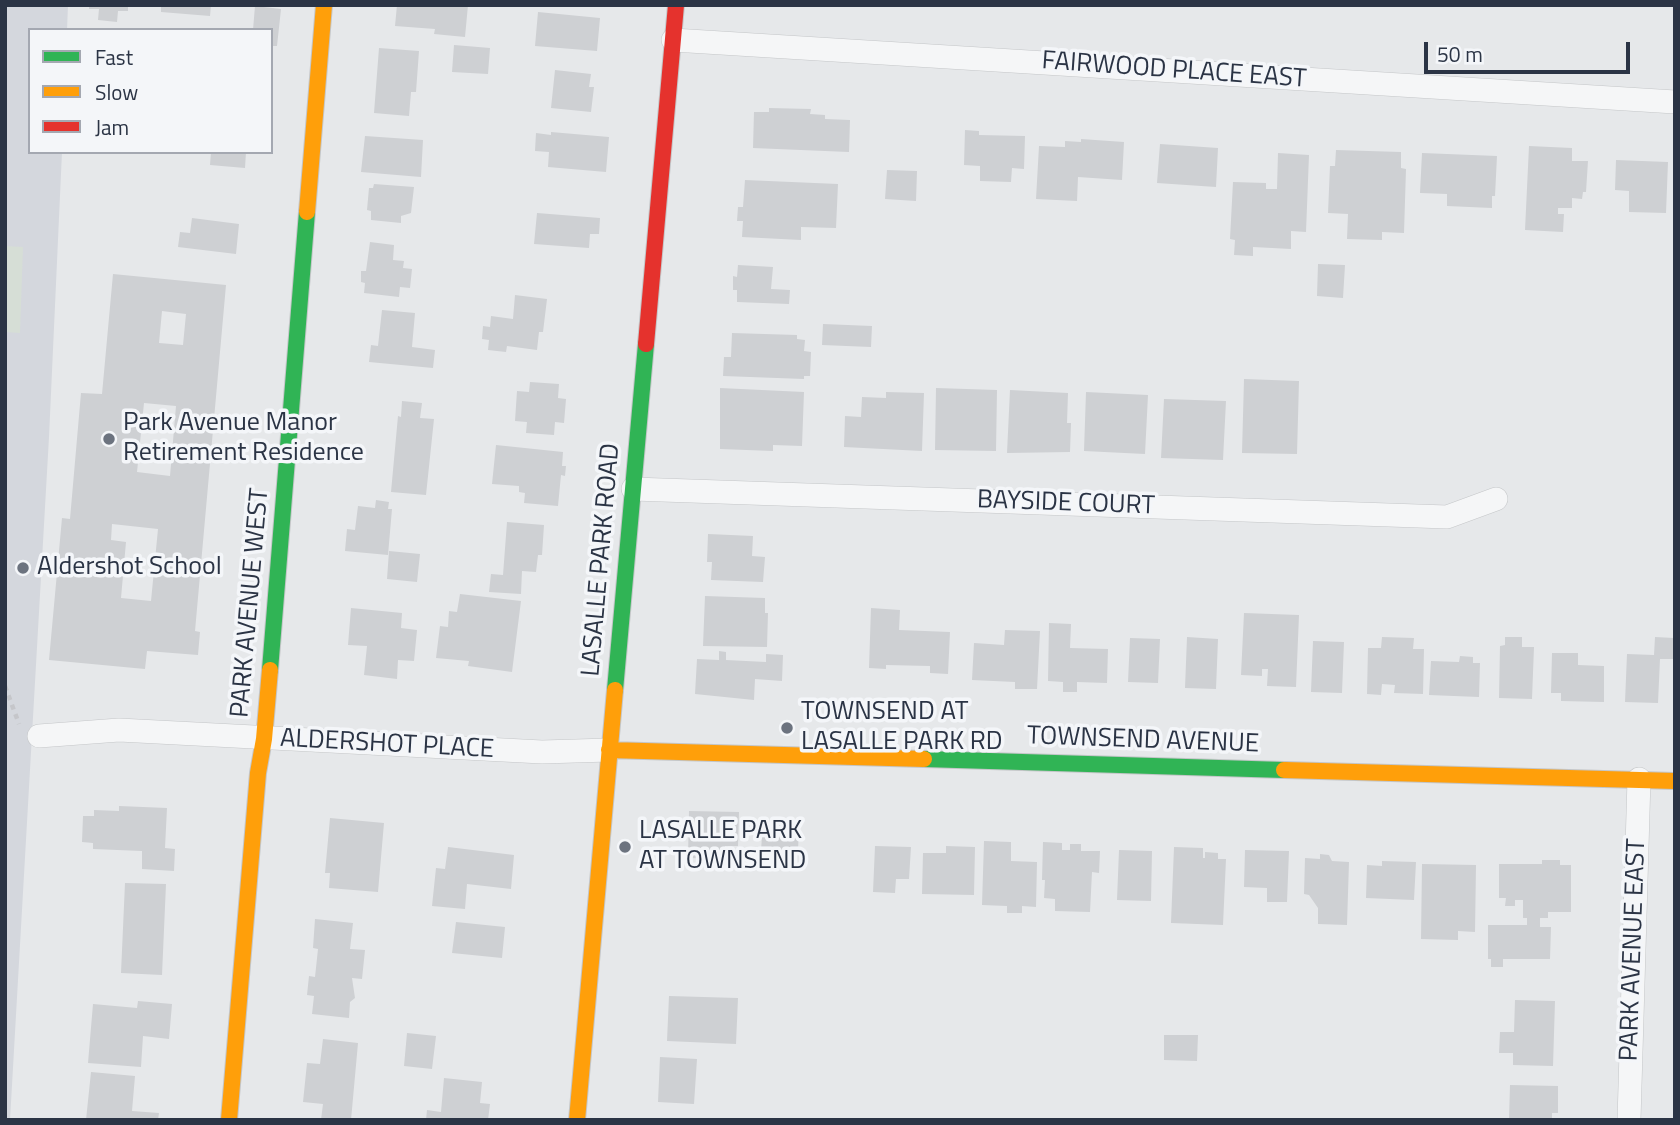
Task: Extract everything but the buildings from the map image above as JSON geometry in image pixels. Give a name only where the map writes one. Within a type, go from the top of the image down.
[{"type":"street","name":"PARK AVENUE WEST","points":[[229,1120],[258,773],[264,739],[324,5]]},
{"type":"street","name":"LASALLE PARK ROAD","points":[[577,1120],[676,5]]},
{"type":"street","name":"FAIRWOOD PLACE EAST","points":[[673,40],[1675,102]]},
{"type":"street","name":"BAYSIDE COURT","points":[[633,489],[1447,517],[1496,499]]},
{"type":"street","name":"ALDERSHOT PLACE","points":[[31,735],[119,730],[542,752],[609,750]]},
{"type":"street","name":"TOWNSEND AVENUE","points":[[609,750],[1675,781]]},
{"type":"street","name":"PARK AVENUE EAST","points":[[1629,1120],[1639,779]]},
{"type":"path","points":[[5,686],[31,735]]},
{"type":"shaded area","name":"Aldershot School","points":[[5,5],[68,5],[67,28],[28,28],[28,154],[62,154],[49,437],[10,1120],[5,1120]]},
{"type":"shaded area","points":[[5,246],[23,247],[20,333],[5,332]]},
{"type":"traffic: fast","points":[[270,670],[307,212]]},
{"type":"traffic: fast","points":[[615,690],[646,344]]},
{"type":"traffic: fast","points":[[924,759],[1284,770]]},
{"type":"traffic: slow","points":[[307,212],[324,5]]},
{"type":"traffic: slow","points":[[229,1120],[258,773],[270,670]]},
{"type":"traffic: slow","points":[[577,1120],[615,690]]},
{"type":"traffic: slow","points":[[609,750],[924,759]]},
{"type":"traffic: slow","points":[[1284,770],[1675,781]]},
{"type":"traffic: jam","points":[[646,344],[676,5]]},
{"type":"place","name":"Park Avenue Manor Retirement Residence","points":[[109,439]]},
{"type":"place","name":"Aldershot School","points":[[23,568]]},
{"type":"place","name":"TOWNSEND AT LASALLE PARK RD","points":[[787,728]]},
{"type":"place","name":"LASALLE PARK AT TOWNSEND","points":[[625,847]]}]
